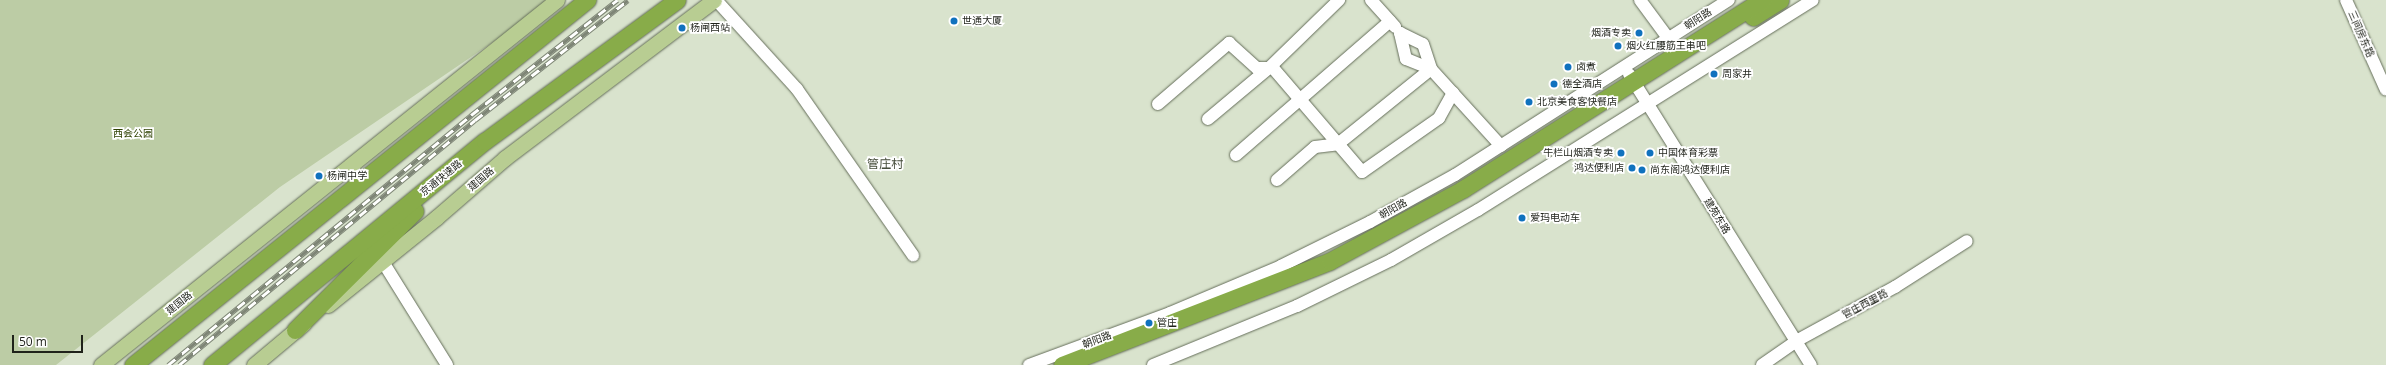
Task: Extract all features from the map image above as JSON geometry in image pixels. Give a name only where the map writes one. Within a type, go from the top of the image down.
[{"type":"highway","points":[[133,365],[587,0]]},
{"type":"highway","name":"京通快速路","points":[[212,365],[485,141],[677,0]]},
{"type":"highway","name":"朝阳路","points":[[1062,365],[1330,261],[1640,91],[1762,0]]},
{"type":"highway","name":"朝阳路","points":[[1090,365],[1334,270],[1468,197],[1640,91],[1780,0]]},
{"type":"highway","points":[[294,330],[485,141]]},
{"type":"main road","name":"建国路","points":[[101,365],[557,0]]},
{"type":"main road","name":"建国路","points":[[254,365],[294,330],[383,262],[505,158],[715,0]]},
{"type":"street","points":[[715,0],[797,89],[913,255]]},
{"type":"street","points":[[1208,119],[1269,68],[1339,0]]},
{"type":"street","points":[[1371,0],[1400,33],[1423,44],[1431,69],[1501,146]]},
{"type":"street","points":[[1640,0],[1668,38]]},
{"type":"street","name":"朝阳路","points":[[1029,365],[1170,313],[1281,266],[1377,218],[1456,175],[1729,0]]},
{"type":"street","name":"朝阳路","points":[[1153,365],[1297,306],[1391,260],[1478,210],[1640,91],[1813,0]]},
{"type":"street","name":"三间房东路","points":[[2346,0],[2386,90]]},
{"type":"street","points":[[1236,155],[1390,21]]},
{"type":"street","points":[[1400,33],[1406,59],[1431,69]]},
{"type":"street","points":[[1158,104],[1229,43],[1257,68],[1273,68],[1362,172],[1439,118],[1453,93]]},
{"type":"street","name":"建苑东路","points":[[1624,66],[1811,365]]},
{"type":"street","points":[[1277,180],[1315,147],[1338,144],[1431,69]]},
{"type":"street","name":"管庄西里路","points":[[1762,365],[1796,341],[1895,287],[1967,241]]},
{"type":"street","points":[[383,262],[447,365]]},
{"type":"green space","name":"西会公园","points":[[0,0],[555,0],[280,187],[56,365],[0,365]]},
{"type":"railway","points":[[168,365],[471,115],[617,0]]},
{"type":"railway","points":[[179,365],[475,120],[628,0]]},
{"type":"place","name":"世通大厦","points":[[954,21]]},
{"type":"place","name":"杨闸西站","points":[[682,28]]},
{"type":"place","name":"烟酒专卖","points":[[1639,33]]},
{"type":"place","name":"烟火红腰筋王串吧","points":[[1618,46]]},
{"type":"place","name":"卤煮","points":[[1568,67]]},
{"type":"place","name":"周家井","points":[[1714,74]]},
{"type":"place","name":"德全酒店","points":[[1554,84]]},
{"type":"place","name":"北京美食客快餐店","points":[[1529,102]]},
{"type":"place","name":"牛栏山烟酒专卖","points":[[1621,153]]},
{"type":"place","name":"中国体育彩票","points":[[1650,153]]},
{"type":"place","name":"鸿达便利店","points":[[1632,168]]},
{"type":"place","name":"尚东阁鸿达便利店","points":[[1642,170]]},
{"type":"place","name":"杨闸中学","points":[[319,176]]},
{"type":"place","name":"爱玛电动车","points":[[1522,218]]},
{"type":"place","name":"管庄","points":[[1149,323]]},
{"type":"district","name":"管庄村","points":[[885,164]]}]
